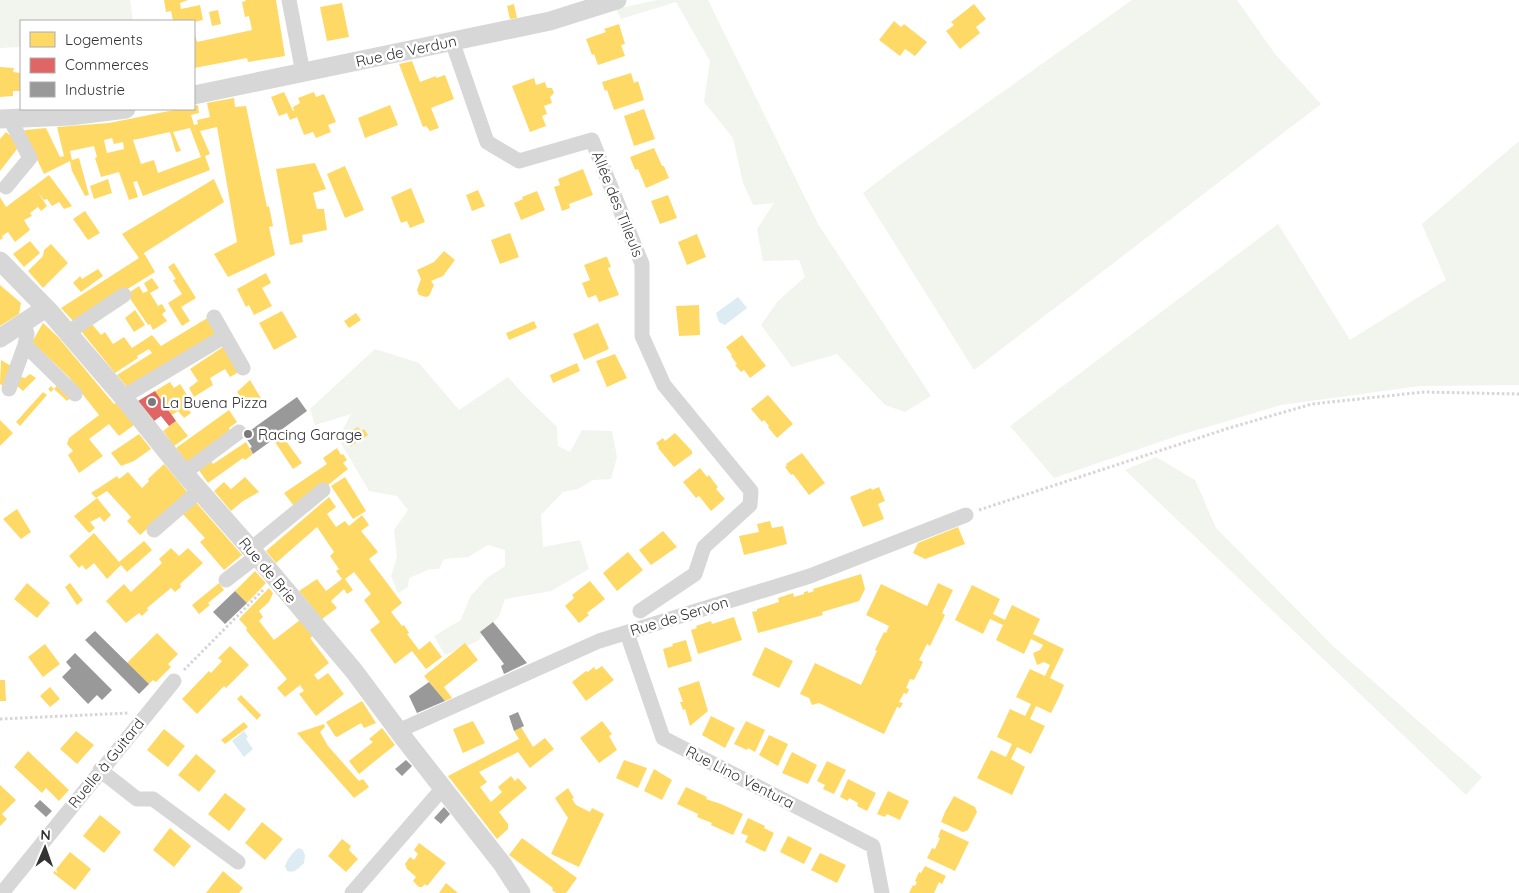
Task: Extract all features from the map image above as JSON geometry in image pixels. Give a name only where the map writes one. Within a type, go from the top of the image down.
[{"type":"street","points":[[289,0],[303,73]]},
{"type":"street","name":"Rue de Verdun","points":[[195,95],[550,21],[617,0]]},
{"type":"street","name":"Allée des Tilleuls","points":[[452,41],[487,142],[519,161],[592,140],[642,264],[642,336],[664,385],[751,491],[750,505],[704,547],[695,574],[640,611]]},
{"type":"street","points":[[5,119],[70,116],[118,110]]},
{"type":"street","points":[[5,119],[30,158],[6,187]]},
{"type":"street","name":"Rue de Brie","points":[[1,262],[46,308],[123,397],[199,491],[254,552],[354,671],[398,731],[503,865],[522,893]]},
{"type":"street","points":[[67,333],[124,295]]},
{"type":"street","points":[[0,338],[46,308]]},
{"type":"street","points":[[214,317],[244,368]]},
{"type":"street","points":[[9,389],[25,345],[27,334],[24,323]]},
{"type":"street","points":[[123,397],[225,336]]},
{"type":"street","points":[[25,345],[75,394]]},
{"type":"street","points":[[184,473],[239,432]]},
{"type":"street","points":[[226,580],[323,490]]},
{"type":"street","points":[[154,530],[199,491]]},
{"type":"street","name":"Rue de Servon","points":[[398,731],[599,641],[810,576],[966,515]]},
{"type":"street","name":"Rue Lino Ventura","points":[[627,632],[663,738],[873,846],[882,893]]},
{"type":"street","name":"Ruelle à Guitard","points":[[2,893],[174,681]]},
{"type":"street","points":[[100,770],[137,799],[153,799],[238,862]]},
{"type":"street","points":[[352,893],[443,788]]},
{"type":"path","points":[[966,515],[1229,428],[1312,404],[1424,392],[1519,394]]},
{"type":"path","points":[[174,681],[275,578]]},
{"type":"path","points":[[0,719],[147,712]]},
{"type":"shaded area","points":[[0,0],[130,0],[133,20],[20,20],[20,47],[0,48]]},
{"type":"shaded area","points":[[657,0],[708,0],[818,224],[931,396],[905,412],[885,405],[837,354],[792,367],[761,325],[778,301],[805,277],[799,260],[763,261],[757,229],[774,203],[753,205],[743,183],[733,138],[704,102],[710,61],[676,2],[621,19],[616,9]]},
{"type":"shaded area","points":[[1132,0],[1237,0],[1275,54],[1321,104],[974,370],[863,193]]},
{"type":"shaded area","points":[[1519,141],[1519,385],[1420,386],[1281,405],[1180,435],[1054,478],[1010,426],[1278,224],[1350,340],[1446,280],[1422,224]]},
{"type":"shaded area","points":[[738,297],[747,308],[725,325],[719,322],[716,313]]},
{"type":"shaded area","points":[[375,349],[419,363],[459,410],[508,377],[557,427],[558,446],[570,452],[582,430],[612,431],[617,457],[611,479],[593,480],[578,489],[563,492],[541,515],[543,547],[580,540],[589,569],[551,591],[505,599],[499,616],[478,641],[445,655],[434,636],[461,620],[470,597],[487,578],[505,566],[505,550],[488,545],[468,557],[444,559],[439,569],[430,569],[409,578],[408,587],[398,593],[391,576],[397,557],[394,530],[408,510],[397,496],[369,491],[338,438],[351,414],[315,425],[310,409]]},
{"type":"shaded area","points":[[1156,457],[1195,480],[1216,528],[1333,646],[1482,777],[1466,795],[1125,470]]},
{"type":"shaded area","points":[[244,731],[248,737],[246,739],[253,749],[244,757],[232,741]]},
{"type":"shaded area","points":[[299,848],[303,850],[305,856],[304,863],[294,871],[287,871],[285,866],[287,861],[292,853]]},
{"type":"building: Logements","points":[[164,0],[188,0],[180,3],[181,9],[200,5],[203,20],[195,22],[195,20],[173,20],[171,11],[166,12]]},
{"type":"building: Logements","points":[[276,0],[285,56],[248,62],[247,58],[195,68],[195,34],[197,42],[252,30],[249,16],[245,17],[242,2]]},
{"type":"building: Logements","points":[[342,3],[349,37],[327,41],[320,7]]},
{"type":"building: Logements","points":[[514,4],[517,18],[510,19],[507,6]]},
{"type":"building: Logements","points":[[974,4],[986,19],[976,27],[980,33],[960,49],[946,31],[954,25],[951,22]]},
{"type":"building: Logements","points":[[218,10],[221,24],[212,26],[209,12]]},
{"type":"building: Logements","points":[[894,21],[901,27],[904,24],[927,42],[915,56],[905,49],[900,56],[879,40]]},
{"type":"building: Logements","points":[[619,24],[625,44],[621,45],[625,56],[598,65],[586,39],[606,32],[604,29]]},
{"type":"building: Logements","points":[[412,61],[420,82],[445,75],[454,99],[431,108],[439,128],[430,131],[426,126],[423,127],[399,64]]},
{"type":"building: Logements","points":[[0,67],[14,68],[13,72],[20,73],[20,91],[13,91],[13,96],[0,97]]},
{"type":"building: Logements","points":[[631,73],[634,83],[638,81],[644,100],[614,110],[602,82]]},
{"type":"building: Logements","points":[[534,78],[536,85],[545,82],[547,88],[552,88],[554,93],[550,97],[552,103],[544,106],[547,114],[542,116],[546,126],[530,132],[512,86]]},
{"type":"building: Logements","points":[[284,92],[293,111],[293,107],[300,103],[298,98],[314,92],[316,97],[324,94],[336,122],[328,125],[331,132],[316,138],[313,132],[304,135],[297,117],[290,120],[287,113],[279,116],[271,97]]},
{"type":"building: Logements","points":[[234,98],[235,107],[246,106],[267,207],[269,206],[273,226],[269,227],[275,255],[228,277],[214,254],[237,242],[217,127],[200,131],[210,154],[205,156],[210,170],[143,196],[137,181],[133,182],[138,197],[129,200],[119,172],[101,177],[95,158],[97,157],[94,146],[70,151],[72,160],[79,158],[89,195],[85,196],[72,171],[70,161],[44,174],[24,132],[25,130],[46,128],[60,157],[64,156],[57,127],[109,123],[174,110],[195,110],[195,106],[198,105],[199,113],[191,115],[194,125],[198,124],[197,120],[210,117],[207,103]],"holes":[[[190,128],[201,157],[158,173],[154,160],[141,164],[133,140],[170,132],[176,152],[181,151],[173,132]],[[112,138],[114,144],[123,142],[124,149],[107,153],[104,140]]]},
{"type":"building: Logements","points":[[390,105],[398,125],[365,138],[358,118]]},
{"type":"building: Logements","points":[[644,109],[655,139],[634,146],[624,116]]},
{"type":"building: Logements","points":[[6,132],[21,144],[0,171],[0,139]]},
{"type":"building: Logements","points":[[654,148],[669,178],[646,188],[638,169],[635,170],[630,157]]},
{"type":"building: Logements","points":[[315,163],[326,189],[313,193],[317,209],[324,209],[327,230],[302,235],[303,242],[290,245],[276,169]]},
{"type":"building: Logements","points":[[345,166],[364,210],[345,218],[327,174]]},
{"type":"building: Logements","points":[[583,169],[593,195],[569,204],[570,208],[562,211],[554,187],[560,185],[558,179]]},
{"type":"building: Logements","points":[[49,175],[72,206],[64,209],[59,202],[52,206],[37,191],[47,206],[41,211],[38,207],[30,213],[32,216],[24,220],[30,230],[15,242],[8,232],[0,240],[0,197],[6,207]]},
{"type":"building: Logements","points":[[108,179],[112,193],[94,199],[90,186]]},
{"type":"building: Logements","points":[[214,179],[224,202],[144,253],[155,272],[74,322],[61,308],[139,258],[122,234]]},
{"type":"building: Logements","points":[[411,188],[425,222],[410,228],[407,221],[401,223],[391,197]]},
{"type":"building: Logements","points":[[478,190],[485,206],[472,211],[466,195]]},
{"type":"building: Logements","points":[[537,191],[545,210],[521,220],[514,203],[523,199],[522,197]]},
{"type":"building: Logements","points":[[668,195],[677,218],[660,224],[651,201]]},
{"type":"building: Logements","points":[[85,211],[100,233],[88,240],[73,219]]},
{"type":"building: Logements","points":[[510,233],[519,257],[500,264],[491,240]]},
{"type":"building: Logements","points":[[697,234],[706,257],[687,265],[678,242]]},
{"type":"building: Logements","points":[[30,241],[40,253],[24,267],[13,254]]},
{"type":"building: Logements","points":[[51,244],[68,263],[43,288],[28,271],[43,256],[44,250]]},
{"type":"building: Logements","points":[[444,251],[455,260],[443,276],[431,281],[434,285],[429,296],[419,295],[417,290],[421,279],[417,270],[434,262]]},
{"type":"building: Logements","points":[[607,257],[611,267],[608,268],[619,295],[599,302],[596,295],[588,298],[582,283],[590,280],[584,265]]},
{"type":"building: Logements","points":[[174,263],[196,298],[181,307],[190,321],[182,326],[168,303],[182,294],[173,280],[176,279],[168,267]]},
{"type":"building: Logements","points":[[98,269],[103,276],[81,292],[73,283],[80,276],[82,279]]},
{"type":"building: Logements","points":[[266,273],[271,283],[262,288],[272,306],[254,315],[249,305],[246,307],[237,289]]},
{"type":"building: Logements","points":[[152,278],[159,288],[150,293],[158,306],[162,304],[166,311],[162,314],[167,321],[153,330],[127,294],[139,286],[143,293],[148,291],[144,283]]},
{"type":"building: Logements","points":[[0,285],[21,303],[19,314],[0,326]]},
{"type":"building: Logements","points":[[699,305],[700,335],[679,336],[676,306]]},
{"type":"building: Logements","points":[[135,310],[145,325],[134,332],[125,318]]},
{"type":"building: Logements","points":[[282,311],[297,337],[274,350],[259,323]]},
{"type":"building: Logements","points":[[356,313],[361,320],[349,328],[344,321]]},
{"type":"building: Logements","points":[[209,317],[218,332],[129,389],[117,375],[152,353],[149,349],[115,373],[81,331],[91,323],[101,335],[105,332],[113,344],[124,337],[132,348],[152,335],[161,346]]},
{"type":"building: Logements","points":[[534,321],[537,328],[509,340],[506,333]]},
{"type":"building: Logements","points":[[43,323],[58,337],[134,425],[119,436],[109,424],[89,439],[103,456],[79,473],[68,455],[73,451],[67,444],[69,438],[99,415],[69,377],[32,342]]},
{"type":"building: Logements","points":[[598,323],[609,349],[584,360],[573,334]]},
{"type":"building: Logements","points":[[742,335],[766,366],[750,378],[744,370],[741,372],[735,365],[737,364],[726,347]]},
{"type":"building: Logements","points":[[226,345],[242,370],[230,377],[225,369],[210,378],[213,385],[194,397],[189,388],[198,381],[190,369]]},
{"type":"building: Logements","points":[[615,354],[627,378],[607,387],[596,361]]},
{"type":"building: Logements","points":[[1,360],[11,366],[3,386],[0,384]]},
{"type":"building: Logements","points":[[577,363],[580,371],[553,383],[550,375]]},
{"type":"building: Logements","points":[[30,374],[36,378],[23,391],[15,384],[18,376],[25,378]]},
{"type":"building: Logements","points":[[250,380],[262,400],[248,410],[237,392]]},
{"type":"building: Logements","points":[[170,382],[174,388],[180,384],[189,398],[184,402],[191,413],[184,418],[178,411],[172,415],[155,391]]},
{"type":"building: Logements","points":[[59,383],[72,397],[67,401],[54,389]]},
{"type":"building: Logements","points":[[51,386],[54,389],[51,392],[48,389]]},
{"type":"building: Logements","points":[[43,392],[47,395],[20,426],[16,422]]},
{"type":"building: Logements","points":[[768,395],[793,424],[777,438],[764,420],[762,422],[751,409]]},
{"type":"building: Logements","points":[[229,410],[237,422],[229,428],[230,431],[187,462],[176,448]]},
{"type":"building: Logements","points":[[0,420],[13,433],[0,446]]},
{"type":"building: Logements","points":[[176,421],[188,436],[174,446],[163,431]]},
{"type":"building: Logements","points":[[358,427],[361,431],[364,429],[368,435],[351,446],[348,442],[355,438],[351,431]]},
{"type":"building: Logements","points":[[675,433],[692,451],[692,454],[674,467],[656,443],[663,438],[665,441]]},
{"type":"building: Logements","points":[[139,434],[151,449],[134,461],[121,466],[111,453]]},
{"type":"building: Logements","points":[[281,434],[302,463],[293,469],[273,439]]},
{"type":"building: Logements","points":[[246,442],[253,454],[245,460],[243,458],[208,483],[198,469],[210,460],[213,464]]},
{"type":"building: Logements","points":[[337,448],[347,460],[343,463],[348,469],[297,510],[284,493],[327,464],[323,458]]},
{"type":"building: Logements","points":[[802,453],[825,483],[809,495],[793,474],[791,475],[785,467],[787,466],[786,464]]},
{"type":"building: Logements","points":[[164,464],[188,493],[140,535],[127,521],[131,517],[107,491],[96,498],[91,493],[117,476],[119,479],[128,472],[142,488],[149,481],[148,479]]},
{"type":"building: Logements","points":[[700,468],[707,477],[709,475],[718,487],[716,489],[725,499],[711,511],[699,496],[696,498],[683,482]]},
{"type":"building: Logements","points":[[245,477],[259,492],[243,501],[231,511],[214,491],[224,482],[231,489]]},
{"type":"building: Logements","points":[[345,477],[366,511],[353,519],[331,486]]},
{"type":"building: Logements","points":[[879,487],[885,501],[878,504],[884,519],[863,527],[850,497],[871,488],[872,490]]},
{"type":"building: Logements","points":[[329,497],[336,507],[327,514],[336,527],[345,521],[349,526],[362,515],[369,525],[361,531],[378,552],[369,559],[402,603],[391,612],[402,626],[404,625],[409,633],[407,634],[419,650],[430,641],[442,657],[426,669],[412,651],[395,664],[370,630],[380,622],[364,600],[371,594],[354,572],[345,579],[353,590],[347,594],[344,589],[331,601],[337,608],[322,619],[299,591],[317,579],[326,591],[342,579],[336,571],[339,569],[330,556],[334,552],[317,527],[276,563],[266,551]]},
{"type":"building: Logements","points":[[97,498],[111,515],[104,522],[100,517],[90,522],[95,528],[89,533],[74,516]]},
{"type":"building: Logements","points":[[194,500],[242,555],[224,570],[200,542],[205,538],[181,512]]},
{"type":"building: Logements","points":[[17,509],[31,532],[21,539],[3,519]]},
{"type":"building: Logements","points":[[770,521],[772,528],[783,526],[787,544],[744,555],[739,536],[759,532],[757,524]]},
{"type":"building: Logements","points":[[958,527],[965,544],[925,559],[913,553],[918,543]]},
{"type":"building: Logements","points":[[663,531],[677,547],[651,565],[639,550]]},
{"type":"building: Logements","points":[[94,533],[119,562],[144,541],[152,550],[127,572],[121,565],[107,579],[94,563],[86,570],[82,565],[79,568],[69,556]]},
{"type":"building: Logements","points":[[171,548],[179,556],[188,548],[203,563],[180,584],[181,587],[175,592],[171,588],[147,608],[148,610],[142,616],[139,613],[126,623],[106,601],[124,584],[131,592],[162,563],[159,559]]},
{"type":"building: Logements","points":[[628,552],[643,570],[617,591],[603,573]]},
{"type":"building: Logements","points":[[255,571],[266,583],[247,603],[235,591]]},
{"type":"building: Logements","points":[[861,574],[865,589],[859,601],[822,612],[823,615],[758,633],[752,612],[757,611],[757,609],[779,602],[778,598],[793,593],[794,597],[804,594],[804,592],[808,591],[808,593],[814,591],[813,589]]},
{"type":"building: Logements","points":[[590,581],[605,599],[587,613],[589,615],[579,623],[565,606],[574,598],[572,595]]},
{"type":"building: Logements","points":[[27,583],[50,603],[37,618],[14,599]]},
{"type":"building: Logements","points":[[70,583],[83,600],[77,605],[65,587]]},
{"type":"building: Logements","points":[[219,583],[224,590],[208,603],[210,605],[199,614],[192,605]]},
{"type":"building: Logements","points":[[938,583],[953,590],[942,613],[945,615],[930,646],[927,644],[919,660],[923,662],[914,680],[910,679],[906,688],[909,689],[907,694],[904,693],[899,702],[903,703],[900,708],[897,707],[884,734],[819,703],[812,705],[809,698],[800,694],[815,663],[861,685],[877,651],[875,650],[889,626],[866,615],[881,584],[927,606]]},
{"type":"building: Logements","points":[[972,585],[1000,599],[993,614],[1005,620],[1012,605],[1040,619],[1033,634],[1064,649],[1050,678],[1064,685],[1060,695],[1051,713],[1036,706],[1030,719],[1045,726],[1031,754],[1017,747],[1011,759],[1025,767],[1012,795],[977,778],[991,750],[1006,757],[1012,744],[997,737],[1010,709],[1025,716],[1031,704],[1016,697],[1030,669],[1045,676],[1050,665],[1044,662],[1037,665],[1033,653],[1040,650],[1043,645],[1031,639],[1024,654],[996,640],[1003,625],[990,619],[983,634],[955,620]]},
{"type":"building: Logements","points":[[269,588],[273,593],[269,602],[259,611],[263,617],[259,621],[274,640],[300,620],[313,636],[310,638],[329,663],[314,675],[318,680],[328,673],[344,694],[316,716],[299,694],[304,691],[300,685],[285,697],[277,688],[287,679],[239,619]]},
{"type":"building: Logements","points":[[734,617],[742,640],[698,654],[691,630],[697,628],[696,626],[711,621],[712,624]]},
{"type":"building: Logements","points":[[157,633],[178,654],[168,664],[171,667],[156,682],[153,680],[149,684],[127,663]]},
{"type":"building: Logements","points":[[686,640],[692,661],[668,668],[663,649]]},
{"type":"building: Logements","points":[[465,643],[478,660],[444,687],[452,698],[445,701],[424,676]]},
{"type":"building: Logements","points":[[45,644],[60,664],[43,677],[28,657]]},
{"type":"building: Logements","points":[[230,646],[249,665],[226,688],[224,686],[197,714],[182,699],[209,671],[211,673],[222,661],[218,658]]},
{"type":"building: Logements","points":[[765,647],[793,661],[779,688],[752,675]]},
{"type":"building: Logements","points":[[602,666],[614,680],[586,701],[572,682],[586,671],[588,672],[594,667],[596,670]]},
{"type":"building: Logements","points":[[0,680],[5,680],[6,701],[0,701]]},
{"type":"building: Logements","points":[[699,681],[708,711],[690,726],[685,709],[683,710],[680,702],[683,702],[678,688]]},
{"type":"building: Logements","points":[[50,687],[60,699],[50,707],[40,696]]},
{"type":"building: Logements","points":[[241,695],[261,715],[257,720],[237,699]]},
{"type":"building: Logements","points":[[362,701],[376,723],[364,728],[361,723],[337,737],[335,736],[326,722]]},
{"type":"building: Logements","points":[[711,716],[735,728],[725,748],[702,735]]},
{"type":"building: Logements","points":[[473,721],[485,743],[463,753],[453,729]]},
{"type":"building: Logements","points":[[602,721],[612,734],[609,736],[617,750],[599,763],[580,738]]},
{"type":"building: Logements","points":[[746,721],[765,730],[755,752],[734,744]]},
{"type":"building: Logements","points":[[244,722],[248,727],[225,744],[221,740]]},
{"type":"building: Logements","points":[[324,724],[325,727],[320,732],[328,746],[359,781],[363,779],[369,787],[354,798],[297,733]]},
{"type":"building: Logements","points":[[521,727],[533,747],[545,738],[554,749],[530,768],[518,752],[479,772],[487,782],[480,787],[491,802],[502,792],[498,787],[511,776],[515,781],[518,778],[527,788],[499,812],[508,824],[508,829],[497,839],[448,776],[519,739],[514,731]]},
{"type":"building: Logements","points":[[382,728],[395,745],[359,774],[349,761],[373,742],[369,739]]},
{"type":"building: Logements","points":[[164,729],[185,746],[168,767],[147,750]]},
{"type":"building: Logements","points":[[76,731],[94,745],[77,764],[60,749]]},
{"type":"building: Logements","points":[[769,735],[788,744],[778,766],[759,755]]},
{"type":"building: Logements","points":[[28,751],[69,790],[59,801],[46,788],[42,793],[14,767]]},
{"type":"building: Logements","points":[[792,752],[817,765],[808,784],[782,773]]},
{"type":"building: Logements","points":[[196,754],[216,771],[199,792],[178,775]]},
{"type":"building: Logements","points":[[624,760],[647,768],[638,788],[616,778]]},
{"type":"building: Logements","points":[[827,761],[846,770],[834,794],[823,789],[825,785],[817,781]]},
{"type":"building: Logements","points":[[654,769],[672,780],[662,800],[644,791]]},
{"type":"building: Logements","points":[[848,779],[876,793],[867,811],[857,806],[858,803],[849,798],[848,801],[840,797]]},
{"type":"building: Logements","points":[[0,785],[16,800],[2,814],[7,819],[0,826]]},
{"type":"building: Logements","points":[[686,787],[707,797],[706,799],[743,814],[733,835],[711,825],[712,823],[697,817],[698,814],[677,804]]},
{"type":"building: Logements","points":[[568,788],[576,805],[590,812],[592,808],[604,814],[579,867],[551,854],[568,818],[555,798]]},
{"type":"building: Logements","points":[[888,791],[909,801],[900,820],[887,814],[885,817],[877,814]]},
{"type":"building: Logements","points":[[225,793],[246,809],[229,831],[208,814]]},
{"type":"building: Logements","points":[[954,796],[975,807],[977,812],[968,830],[963,832],[941,822]]},
{"type":"building: Logements","points":[[100,815],[121,832],[104,853],[83,836]]},
{"type":"building: Logements","points":[[748,818],[765,826],[764,828],[774,833],[765,852],[745,842],[748,836],[741,833]]},
{"type":"building: Logements","points":[[262,822],[283,839],[265,860],[245,843]]},
{"type":"building: Logements","points":[[170,828],[191,846],[174,867],[153,850]]},
{"type":"building: Logements","points":[[941,829],[969,842],[955,871],[927,858],[932,848],[935,849],[940,838],[938,837]]},
{"type":"building: Logements","points":[[788,836],[812,848],[804,864],[780,852]]},
{"type":"building: Logements","points":[[522,838],[577,878],[566,893],[556,893],[552,890],[553,888],[509,855]]},
{"type":"building: Logements","points":[[342,839],[351,846],[349,850],[358,859],[346,872],[328,856]]},
{"type":"building: Logements","points":[[419,843],[446,863],[427,886],[425,884],[422,887],[419,887],[413,881],[416,877],[407,869],[405,864],[410,857],[414,860],[418,854],[414,850]]},
{"type":"building: Logements","points":[[70,852],[91,869],[75,890],[53,873]]},
{"type":"building: Logements","points":[[820,853],[846,865],[837,883],[811,870]]},
{"type":"building: Logements","points":[[925,866],[946,876],[942,884],[939,882],[934,893],[909,893],[917,882],[915,881],[919,872],[921,873]]},
{"type":"building: Logements","points":[[223,871],[243,888],[239,893],[206,893]]},
{"type":"building: Logements","points":[[446,883],[458,893],[439,893]]},
{"type":"building: Commerces","points":[[155,391],[176,421],[169,426],[161,416],[154,421],[138,401]]},
{"type":"building: Industrie","points":[[297,397],[307,411],[270,438],[271,441],[253,454],[250,448],[252,447],[244,435]]},
{"type":"building: Industrie","points":[[235,591],[247,603],[225,624],[213,612]]},
{"type":"building: Industrie","points":[[493,622],[527,663],[504,674],[501,666],[504,664],[480,632]]},
{"type":"building: Industrie","points":[[95,631],[149,684],[139,694],[85,640]]},
{"type":"building: Industrie","points":[[75,653],[112,690],[102,700],[97,695],[88,704],[62,677],[71,668],[66,662]]},
{"type":"building: Industrie","points":[[429,682],[445,701],[417,713],[409,696]]},
{"type":"building: Industrie","points":[[518,712],[524,726],[514,731],[509,716]]},
{"type":"building: Industrie","points":[[406,760],[412,766],[402,776],[395,769]]},
{"type":"building: Industrie","points":[[40,800],[52,811],[46,817],[34,806]]},
{"type":"building: Industrie","points":[[444,807],[450,814],[441,824],[434,818]]},
{"type":"place","name":"La Buena Pizza","points":[[152,402]]},
{"type":"place","name":"Racing Garage","points":[[248,434]]}]
